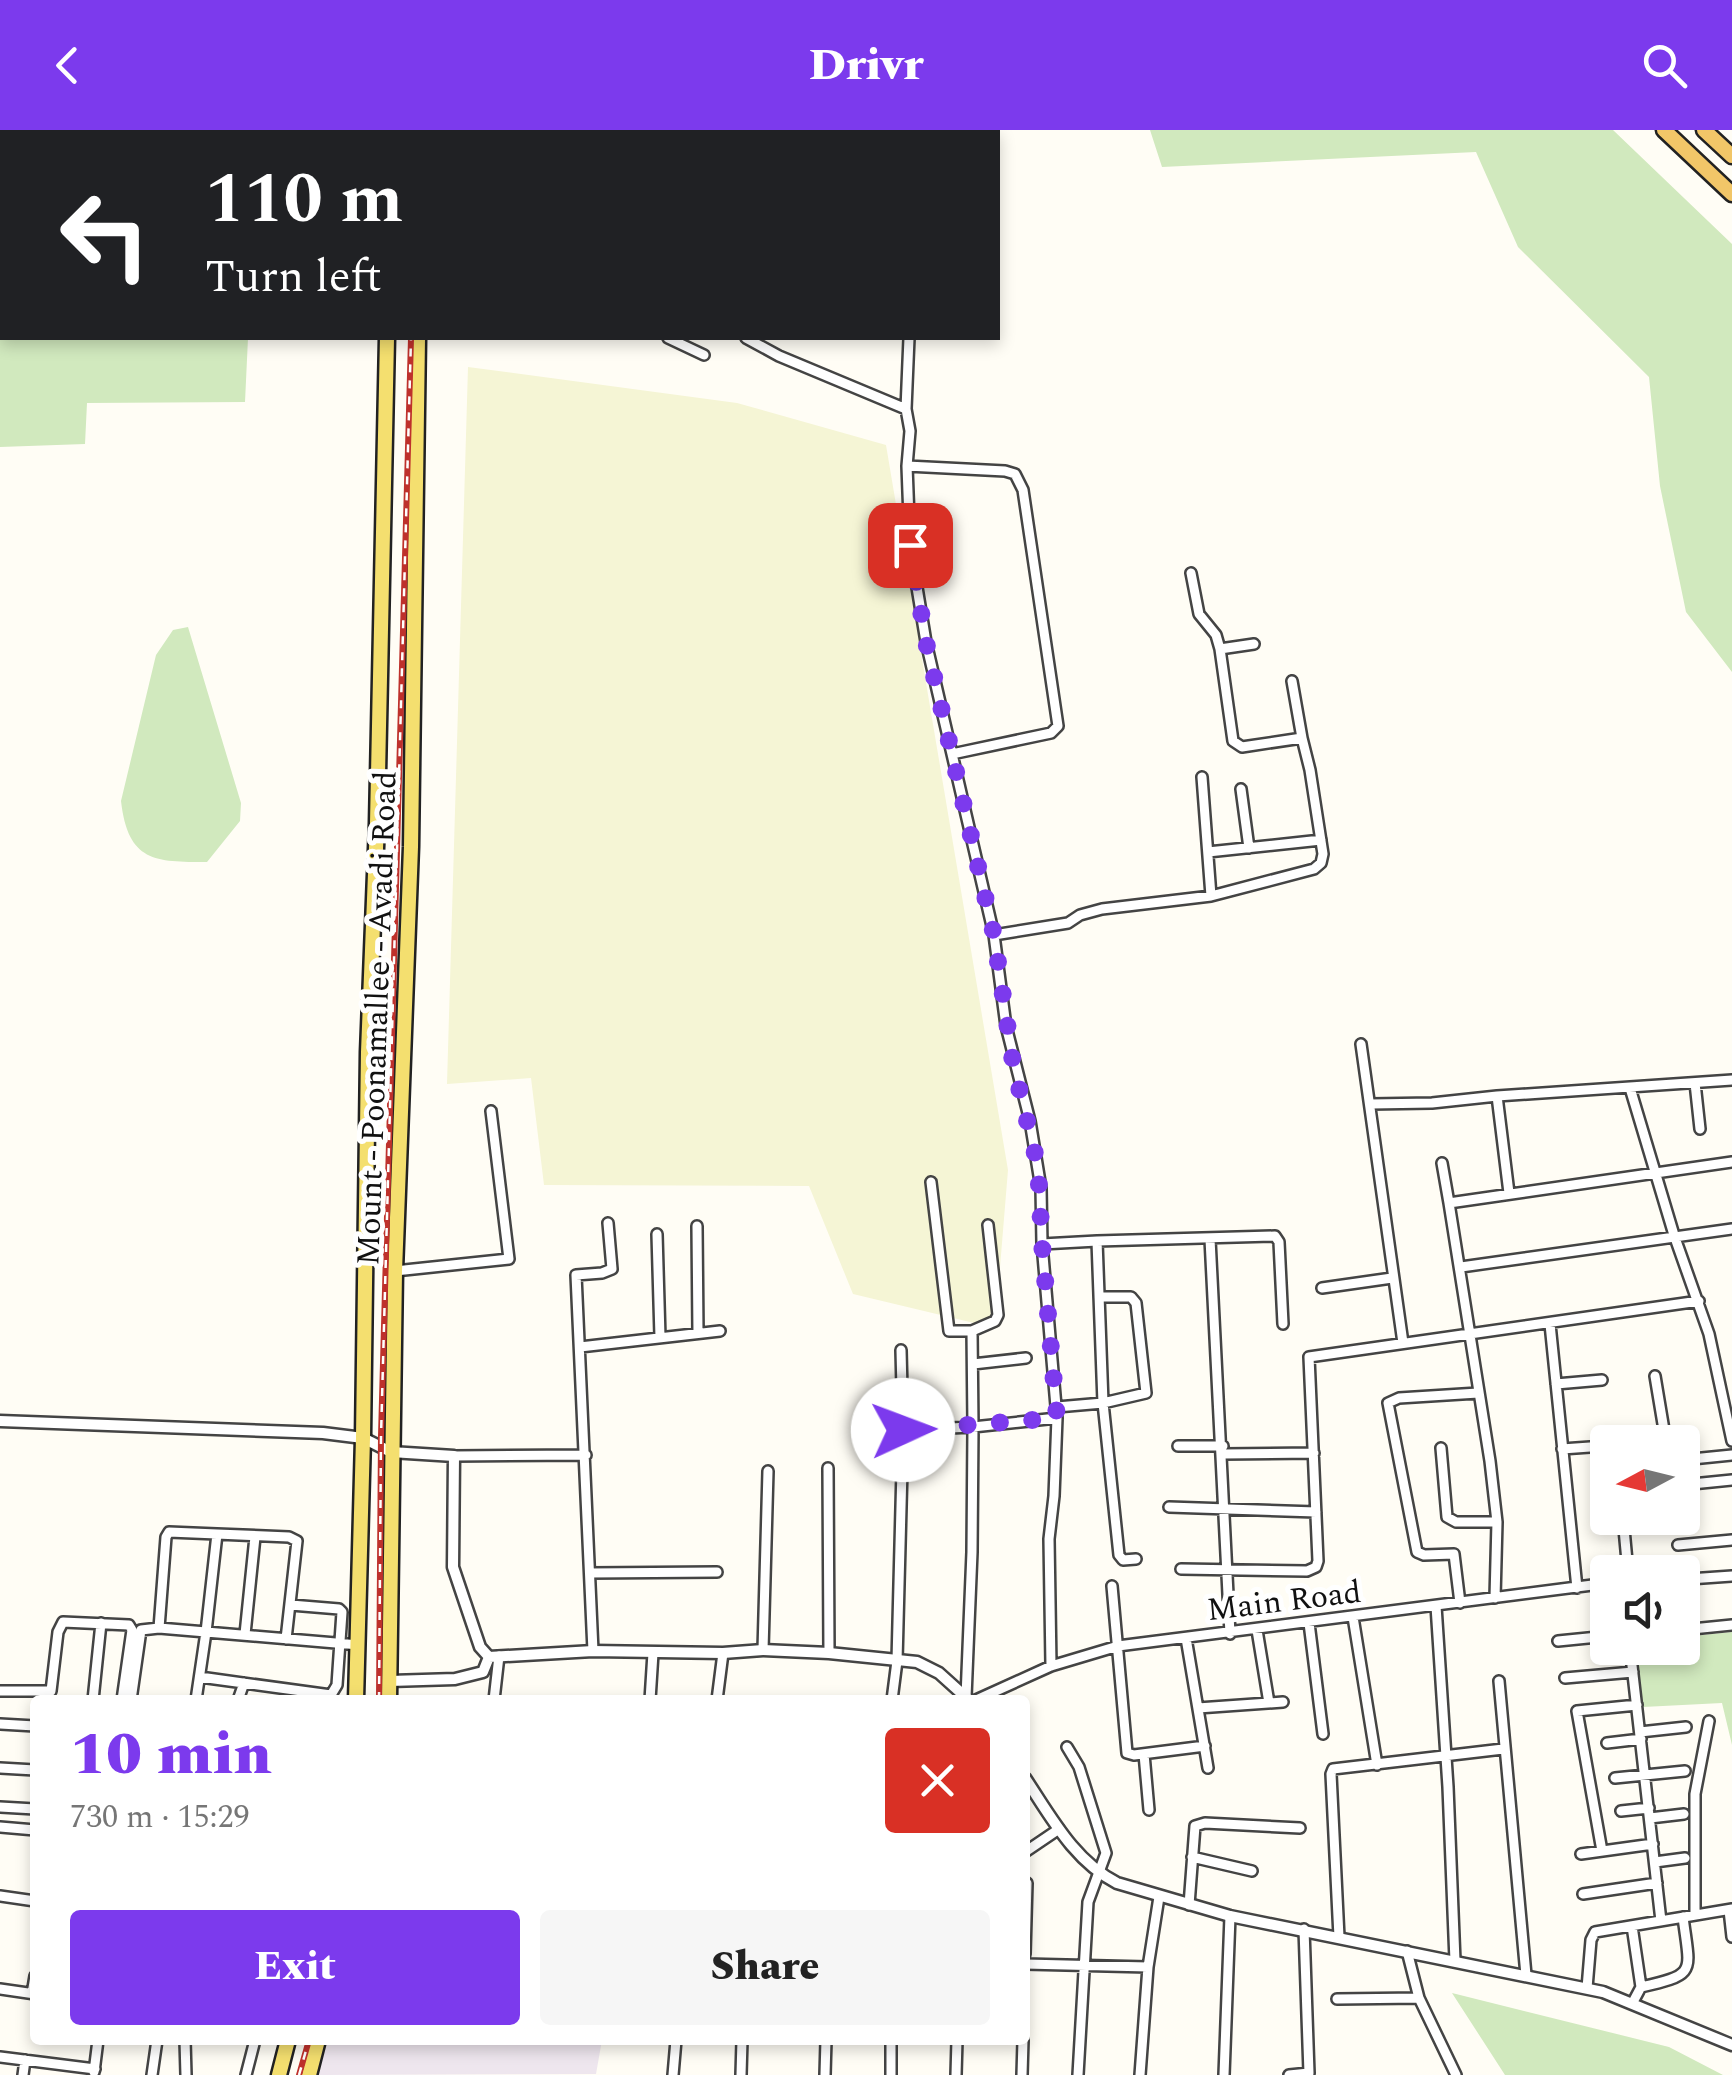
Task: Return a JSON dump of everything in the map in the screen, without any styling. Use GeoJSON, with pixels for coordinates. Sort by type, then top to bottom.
{"type":"FeatureCollection","features":[{"type":"Feature","properties":{"kind":"highway"},"geometry":{"type":"LineString","coordinates":[[1664,130],[1732,194]]}},
{"type":"Feature","properties":{"kind":"highway"},"geometry":{"type":"LineString","coordinates":[[1704,130],[1732,156]]}},
{"type":"Feature","properties":{"kind":"main road","name":"Mount - Poonamallee - Avadi Road"},"geometry":{"type":"LineString","coordinates":[[356,1695],[387,340]]}},
{"type":"Feature","properties":{"kind":"main road","name":"Mount - Poonamallee - Avadi Road"},"geometry":{"type":"LineString","coordinates":[[389,1695],[396,1271],[411,847],[418,340]]}},
{"type":"Feature","properties":{"kind":"main road"},"geometry":{"type":"LineString","coordinates":[[279,2075],[287,2045]]}},
{"type":"Feature","properties":{"kind":"main road"},"geometry":{"type":"LineString","coordinates":[[309,2075],[317,2045]]}},
{"type":"Feature","properties":{"kind":"street"},"geometry":{"type":"LineString","coordinates":[[672,340],[704,355]]}},
{"type":"Feature","properties":{"kind":"street"},"geometry":{"type":"LineString","coordinates":[[750,340],[906,409]]}},
{"type":"Feature","properties":{"kind":"street"},"geometry":{"type":"LineString","coordinates":[[909,340],[906,409],[910,431],[910,545],[926,642],[994,935],[1006,1026],[1038,1166],[1057,1413],[1049,1540],[1051,1666]]}},
{"type":"Feature","properties":{"kind":"street"},"geometry":{"type":"LineString","coordinates":[[907,466],[1014,474],[1020,481],[1026,509],[1058,726],[1051,733],[952,754]]}},
{"type":"Feature","properties":{"kind":"street"},"geometry":{"type":"LineString","coordinates":[[1191,572],[1199,614],[1216,635],[1220,649],[1230,728],[1237,746],[1302,738]]}},
{"type":"Feature","properties":{"kind":"street"},"geometry":{"type":"LineString","coordinates":[[1220,649],[1254,644]]}},
{"type":"Feature","properties":{"kind":"street"},"geometry":{"type":"LineString","coordinates":[[994,935],[1068,923],[1080,915],[1102,910],[1211,896],[1314,870],[1322,859],[1321,840],[1292,681]]}},
{"type":"Feature","properties":{"kind":"street"},"geometry":{"type":"LineString","coordinates":[[1202,778],[1211,896]]}},
{"type":"Feature","properties":{"kind":"street"},"geometry":{"type":"LineString","coordinates":[[1241,789],[1249,848]]}},
{"type":"Feature","properties":{"kind":"street"},"geometry":{"type":"LineString","coordinates":[[1208,852],[1321,840]]}},
{"type":"Feature","properties":{"kind":"street"},"geometry":{"type":"LineString","coordinates":[[1360,1044],[1402,1343]]}},
{"type":"Feature","properties":{"kind":"street"},"geometry":{"type":"LineString","coordinates":[[1371,1104],[1432,1103],[1732,1080]]}},
{"type":"Feature","properties":{"kind":"street"},"geometry":{"type":"LineString","coordinates":[[1695,1083],[1700,1129]]}},
{"type":"Feature","properties":{"kind":"street"},"geometry":{"type":"LineString","coordinates":[[1630,1088],[1674,1235],[1699,1301],[1732,1441]]}},
{"type":"Feature","properties":{"kind":"street"},"geometry":{"type":"LineString","coordinates":[[1497,1096],[1509,1193]]}},
{"type":"Feature","properties":{"kind":"street"},"geometry":{"type":"LineString","coordinates":[[396,1271],[509,1260],[492,1110]]}},
{"type":"Feature","properties":{"kind":"street"},"geometry":{"type":"LineString","coordinates":[[1449,1202],[1732,1162]]}},
{"type":"Feature","properties":{"kind":"street"},"geometry":{"type":"LineString","coordinates":[[1442,1163],[1496,1522],[1495,1598]]}},
{"type":"Feature","properties":{"kind":"street"},"geometry":{"type":"LineString","coordinates":[[931,1182],[951,1333],[972,1331],[995,1321],[998,1315],[988,1225]]}},
{"type":"Feature","properties":{"kind":"street"},"geometry":{"type":"LineString","coordinates":[[594,1651],[576,1276],[612,1268],[608,1223]]}},
{"type":"Feature","properties":{"kind":"street"},"geometry":{"type":"LineString","coordinates":[[697,1226],[698,1333]]}},
{"type":"Feature","properties":{"kind":"street"},"geometry":{"type":"LineString","coordinates":[[1460,1267],[1732,1229]]}},
{"type":"Feature","properties":{"kind":"street"},"geometry":{"type":"LineString","coordinates":[[657,1234],[660,1338]]}},
{"type":"Feature","properties":{"kind":"street"},"geometry":{"type":"LineString","coordinates":[[1210,1238],[1230,1634]]}},
{"type":"Feature","properties":{"kind":"street"},"geometry":{"type":"LineString","coordinates":[[1042,1244],[1278,1238],[1283,1324]]}},
{"type":"Feature","properties":{"kind":"street"},"geometry":{"type":"LineString","coordinates":[[1098,1241],[1103,1403],[1118,1555],[1123,1560],[1136,1559]]}},
{"type":"Feature","properties":{"kind":"street"},"geometry":{"type":"LineString","coordinates":[[1322,1288],[1392,1278]]}},
{"type":"Feature","properties":{"kind":"street"},"geometry":{"type":"LineString","coordinates":[[903,1430],[973,1427],[1142,1396],[1146,1389],[1134,1299],[1099,1298]]}},
{"type":"Feature","properties":{"kind":"street"},"geometry":{"type":"LineString","coordinates":[[1181,1569],[1312,1570],[1318,1561],[1309,1357],[1699,1301]]}},
{"type":"Feature","properties":{"kind":"street"},"geometry":{"type":"LineString","coordinates":[[1550,1324],[1577,1588]]}},
{"type":"Feature","properties":{"kind":"street"},"geometry":{"type":"LineString","coordinates":[[580,1347],[720,1330]]}},
{"type":"Feature","properties":{"kind":"street"},"geometry":{"type":"LineString","coordinates":[[970,1695],[972,1331]]}},
{"type":"Feature","properties":{"kind":"street"},"geometry":{"type":"LineString","coordinates":[[893,1695],[897,1660],[903,1430],[901,1350]]}},
{"type":"Feature","properties":{"kind":"street"},"geometry":{"type":"LineString","coordinates":[[973,1364],[1026,1358]]}},
{"type":"Feature","properties":{"kind":"street"},"geometry":{"type":"LineString","coordinates":[[1655,1376],[1663,1425]]}},
{"type":"Feature","properties":{"kind":"street"},"geometry":{"type":"LineString","coordinates":[[1556,1384],[1602,1380]]}},
{"type":"Feature","properties":{"kind":"street"},"geometry":{"type":"LineString","coordinates":[[1460,1603],[1454,1554],[1424,1556],[1417,1552],[1388,1403],[1392,1399],[1478,1392]]}},
{"type":"Feature","properties":{"kind":"street"},"geometry":{"type":"LineString","coordinates":[[0,1421],[323,1433],[364,1438],[392,1452],[454,1456],[586,1456]]}},
{"type":"Feature","properties":{"kind":"street"},"geometry":{"type":"LineString","coordinates":[[1178,1446],[1314,1453]]}},
{"type":"Feature","properties":{"kind":"street"},"geometry":{"type":"LineString","coordinates":[[1562,1449],[1590,1447]]}},
{"type":"Feature","properties":{"kind":"street"},"geometry":{"type":"LineString","coordinates":[[1441,1448],[1447,1517],[1456,1522],[1496,1522]]}},
{"type":"Feature","properties":{"kind":"street"},"geometry":{"type":"LineString","coordinates":[[1700,1458],[1732,1455]]}},
{"type":"Feature","properties":{"kind":"street"},"geometry":{"type":"LineString","coordinates":[[454,1456],[453,1567],[480,1647],[494,1657],[594,1651],[829,1653],[916,1662],[939,1673],[965,1695]]}},
{"type":"Feature","properties":{"kind":"street"},"geometry":{"type":"LineString","coordinates":[[828,1468],[829,1653]]}},
{"type":"Feature","properties":{"kind":"street"},"geometry":{"type":"LineString","coordinates":[[763,1650],[768,1471]]}},
{"type":"Feature","properties":{"kind":"street"},"geometry":{"type":"LineString","coordinates":[[1700,1484],[1732,1480]]}},
{"type":"Feature","properties":{"kind":"street"},"geometry":{"type":"LineString","coordinates":[[1169,1508],[1316,1512]]}},
{"type":"Feature","properties":{"kind":"street"},"geometry":{"type":"LineString","coordinates":[[158,1628],[169,1532],[289,1537],[297,1541],[286,1638]]}},
{"type":"Feature","properties":{"kind":"street"},"geometry":{"type":"LineString","coordinates":[[197,1695],[217,1534]]}},
{"type":"Feature","properties":{"kind":"street"},"geometry":{"type":"LineString","coordinates":[[245,1634],[254,1537]]}},
{"type":"Feature","properties":{"kind":"street"},"geometry":{"type":"LineString","coordinates":[[1678,1545],[1732,1540]]}},
{"type":"Feature","properties":{"kind":"street"},"geometry":{"type":"LineString","coordinates":[[590,1574],[717,1572]]}},
{"type":"Feature","properties":{"kind":"street"},"geometry":{"type":"LineString","coordinates":[[1700,1578],[1732,1576]]}},
{"type":"Feature","properties":{"kind":"street"},"geometry":{"type":"LineString","coordinates":[[1112,1586],[1126,1750],[1130,1755],[1204,1746]]}},
{"type":"Feature","properties":{"kind":"street","name":"Main Road"},"geometry":{"type":"LineString","coordinates":[[980,1695],[1051,1666],[1118,1646],[1590,1586]]}},
{"type":"Feature","properties":{"kind":"street"},"geometry":{"type":"LineString","coordinates":[[200,1677],[331,1695],[337,1686],[342,1612],[339,1608],[290,1604]]}},
{"type":"Feature","properties":{"kind":"street"},"geometry":{"type":"LineString","coordinates":[[1436,1606],[1454,1961]]}},
{"type":"Feature","properties":{"kind":"street"},"geometry":{"type":"LineString","coordinates":[[1354,1617],[1376,1765]]}},
{"type":"Feature","properties":{"kind":"street"},"geometry":{"type":"LineString","coordinates":[[0,1691],[51,1691],[60,1624],[68,1621],[132,1627],[123,1695]]}},
{"type":"Feature","properties":{"kind":"street"},"geometry":{"type":"LineString","coordinates":[[1309,1623],[1323,1734]]}},
{"type":"Feature","properties":{"kind":"street"},"geometry":{"type":"LineString","coordinates":[[94,1695],[101,1624]]}},
{"type":"Feature","properties":{"kind":"street"},"geometry":{"type":"LineString","coordinates":[[1700,1628],[1732,1625]]}},
{"type":"Feature","properties":{"kind":"street"},"geometry":{"type":"LineString","coordinates":[[132,1695],[141,1630],[245,1634],[358,1645]]}},
{"type":"Feature","properties":{"kind":"street"},"geometry":{"type":"LineString","coordinates":[[1258,1630],[1269,1703]]}},
{"type":"Feature","properties":{"kind":"street"},"geometry":{"type":"LineString","coordinates":[[1186,1638],[1208,1768]]}},
{"type":"Feature","properties":{"kind":"street"},"geometry":{"type":"LineString","coordinates":[[1558,1641],[1590,1638]]}},
{"type":"Feature","properties":{"kind":"street"},"geometry":{"type":"LineString","coordinates":[[650,1695],[653,1653]]}},
{"type":"Feature","properties":{"kind":"street"},"geometry":{"type":"LineString","coordinates":[[718,1695],[723,1653]]}},
{"type":"Feature","properties":{"kind":"street"},"geometry":{"type":"LineString","coordinates":[[390,1681],[455,1679],[482,1672],[494,1657]]}},
{"type":"Feature","properties":{"kind":"street"},"geometry":{"type":"LineString","coordinates":[[494,1657],[494,1695]]}},
{"type":"Feature","properties":{"kind":"street"},"geometry":{"type":"LineString","coordinates":[[1632,1665],[1661,1921]]}},
{"type":"Feature","properties":{"kind":"street"},"geometry":{"type":"LineString","coordinates":[[1565,1678],[1633,1672]]}},
{"type":"Feature","properties":{"kind":"street"},"geometry":{"type":"LineString","coordinates":[[1499,1681],[1526,1974]]}},
{"type":"Feature","properties":{"kind":"street"},"geometry":{"type":"LineString","coordinates":[[240,1695],[244,1683]]}},
{"type":"Feature","properties":{"kind":"street"},"geometry":{"type":"LineString","coordinates":[[1198,1708],[1283,1702]]}},
{"type":"Feature","properties":{"kind":"street"},"geometry":{"type":"LineString","coordinates":[[1602,1851],[1576,1711],[1637,1705]]}},
{"type":"Feature","properties":{"kind":"street"},"geometry":{"type":"LineString","coordinates":[[1695,1914],[1695,1794],[1709,1721]]}},
{"type":"Feature","properties":{"kind":"street"},"geometry":{"type":"LineString","coordinates":[[0,1724],[30,1726]]}},
{"type":"Feature","properties":{"kind":"street"},"geometry":{"type":"LineString","coordinates":[[1606,1743],[1686,1727]]}},
{"type":"Feature","properties":{"kind":"street"},"geometry":{"type":"LineString","coordinates":[[1068,1747],[1080,1767],[1106,1853],[1088,1902],[1078,2075]]}},
{"type":"Feature","properties":{"kind":"street"},"geometry":{"type":"LineString","coordinates":[[1339,1937],[1330,1774],[1337,1767],[1503,1749]]}},
{"type":"Feature","properties":{"kind":"street"},"geometry":{"type":"LineString","coordinates":[[1144,1754],[1149,1810]]}},
{"type":"Feature","properties":{"kind":"street"},"geometry":{"type":"LineString","coordinates":[[0,1768],[30,1770]]}},
{"type":"Feature","properties":{"kind":"street"},"geometry":{"type":"LineString","coordinates":[[1616,1778],[1686,1771]]}},
{"type":"Feature","properties":{"kind":"street"},"geometry":{"type":"LineString","coordinates":[[1030,1785],[1078,1855],[1100,1874],[1159,1897],[1230,1916],[1587,1988],[1633,2002],[1732,2046]]}},
{"type":"Feature","properties":{"kind":"street"},"geometry":{"type":"LineString","coordinates":[[0,1807],[30,1808]]}},
{"type":"Feature","properties":{"kind":"street"},"geometry":{"type":"LineString","coordinates":[[1621,1811],[1684,1814]]}},
{"type":"Feature","properties":{"kind":"street"},"geometry":{"type":"LineString","coordinates":[[1189,1905],[1194,1830],[1200,1823],[1300,1828]]}},
{"type":"Feature","properties":{"kind":"street"},"geometry":{"type":"LineString","coordinates":[[0,1827],[30,1830]]}},
{"type":"Feature","properties":{"kind":"street"},"geometry":{"type":"LineString","coordinates":[[1030,1848],[1059,1828]]}},
{"type":"Feature","properties":{"kind":"street"},"geometry":{"type":"LineString","coordinates":[[1581,1854],[1652,1844]]}},
{"type":"Feature","properties":{"kind":"street"},"geometry":{"type":"LineString","coordinates":[[1192,1858],[1252,1871]]}},
{"type":"Feature","properties":{"kind":"street"},"geometry":{"type":"LineString","coordinates":[[1655,1862],[1686,1858]]}},
{"type":"Feature","properties":{"kind":"street"},"geometry":{"type":"LineString","coordinates":[[1583,1894],[1657,1883]]}},
{"type":"Feature","properties":{"kind":"street"},"geometry":{"type":"LineString","coordinates":[[0,1896],[30,1900]]}},
{"type":"Feature","properties":{"kind":"street"},"geometry":{"type":"LineString","coordinates":[[1140,2075],[1148,1967],[1159,1897]]}},
{"type":"Feature","properties":{"kind":"street"},"geometry":{"type":"LineString","coordinates":[[1587,1988],[1595,1932],[1731,1910],[1732,1938]]}},
{"type":"Feature","properties":{"kind":"street"},"geometry":{"type":"LineString","coordinates":[[1224,2075],[1230,1916]]}},
{"type":"Feature","properties":{"kind":"street"},"geometry":{"type":"LineString","coordinates":[[1641,1987],[1672,1982],[1686,1972],[1683,1917]]}},
{"type":"Feature","properties":{"kind":"street"},"geometry":{"type":"LineString","coordinates":[[1632,1926],[1641,1987],[1633,2002]]}},
{"type":"Feature","properties":{"kind":"street"},"geometry":{"type":"LineString","coordinates":[[1289,2075],[1309,2074],[1304,1930]]}},
{"type":"Feature","properties":{"kind":"street"},"geometry":{"type":"LineString","coordinates":[[1407,1951],[1419,1998],[1456,2075]]}},
{"type":"Feature","properties":{"kind":"street"},"geometry":{"type":"LineString","coordinates":[[1030,1964],[1148,1967]]}},
{"type":"Feature","properties":{"kind":"street"},"geometry":{"type":"LineString","coordinates":[[0,1989],[30,1993]]}},
{"type":"Feature","properties":{"kind":"street"},"geometry":{"type":"LineString","coordinates":[[1337,1999],[1419,1998]]}},
{"type":"Feature","properties":{"kind":"street"},"geometry":{"type":"LineString","coordinates":[[0,2057],[94,2072],[97,2045]]}},
{"type":"Feature","properties":{"kind":"street"},"geometry":{"type":"LineString","coordinates":[[152,2075],[156,2045]]}},
{"type":"Feature","properties":{"kind":"street"},"geometry":{"type":"LineString","coordinates":[[185,2045],[186,2075]]}},
{"type":"Feature","properties":{"kind":"street"},"geometry":{"type":"LineString","coordinates":[[246,2075],[254,2045]]}},
{"type":"Feature","properties":{"kind":"street"},"geometry":{"type":"LineString","coordinates":[[673,2075],[676,2045]]}},
{"type":"Feature","properties":{"kind":"street"},"geometry":{"type":"LineString","coordinates":[[740,2075],[742,2045]]}},
{"type":"Feature","properties":{"kind":"street"},"geometry":{"type":"LineString","coordinates":[[825,2075],[826,2045]]}},
{"type":"Feature","properties":{"kind":"street"},"geometry":{"type":"LineString","coordinates":[[891,2045],[891,2075]]}},
{"type":"Feature","properties":{"kind":"street"},"geometry":{"type":"LineString","coordinates":[[956,2075],[957,2045]]}},
{"type":"Feature","properties":{"kind":"street"},"geometry":{"type":"LineString","coordinates":[[1022,2075],[1023,2045]]}},
{"type":"Feature","properties":{"kind":"street"},"geometry":{"type":"LineString","coordinates":[[23,2075],[25,2060]]}},
{"type":"Feature","properties":{"kind":"shaded area"},"geometry":{"type":"Polygon","coordinates":[[[327,2045],[601,2045],[596,2074],[318,2075],[327,2045]]]}},
{"type":"Feature","properties":{"kind":"green space"},"geometry":{"type":"Polygon","coordinates":[[[1150,130],[1613,130],[1732,244],[1732,672],[1686,612],[1660,486],[1649,377],[1518,247],[1476,152],[1162,167],[1150,130]]]}},
{"type":"Feature","properties":{"kind":"green space"},"geometry":{"type":"Polygon","coordinates":[[[0,340],[248,340],[245,402],[87,403],[85,444],[0,447],[0,340]]]}},
{"type":"Feature","properties":{"kind":"green space"},"geometry":{"type":"Polygon","coordinates":[[[468,367],[737,403],[886,445],[1008,1170],[995,1328],[853,1294],[809,1186],[544,1185],[531,1078],[447,1084],[468,367]]]}},
{"type":"Feature","properties":{"kind":"green space"},"geometry":{"type":"Polygon","coordinates":[[[188,627],[241,803],[240,821],[207,862],[173,861],[147,854],[130,836],[121,801],[156,655],[173,630],[188,627]]]}},
{"type":"Feature","properties":{"kind":"green space"},"geometry":{"type":"Polygon","coordinates":[[[1732,1632],[1732,1745],[1722,1703],[1643,1707],[1638,1665],[1700,1665],[1700,1635],[1732,1632]]]}},
{"type":"Feature","properties":{"kind":"green space"},"geometry":{"type":"Polygon","coordinates":[[[1452,1993],[1669,2047],[1723,2075],[1505,2075],[1452,1993]]]}},
{"type":"Feature","properties":{"kind":"railway"},"geometry":{"type":"LineString","coordinates":[[379,1695],[381,1436],[411,340]]}},
{"type":"Feature","properties":{"kind":"railway"},"geometry":{"type":"LineString","coordinates":[[299,2075],[308,2045]]}},
{"type":"Feature","properties":{"kind":"route"},"geometry":{"type":"LineString","coordinates":[[903,1430],[1057,1418],[1038,1166],[1013,1063],[994,935],[926,642],[910,545]]}}]}
